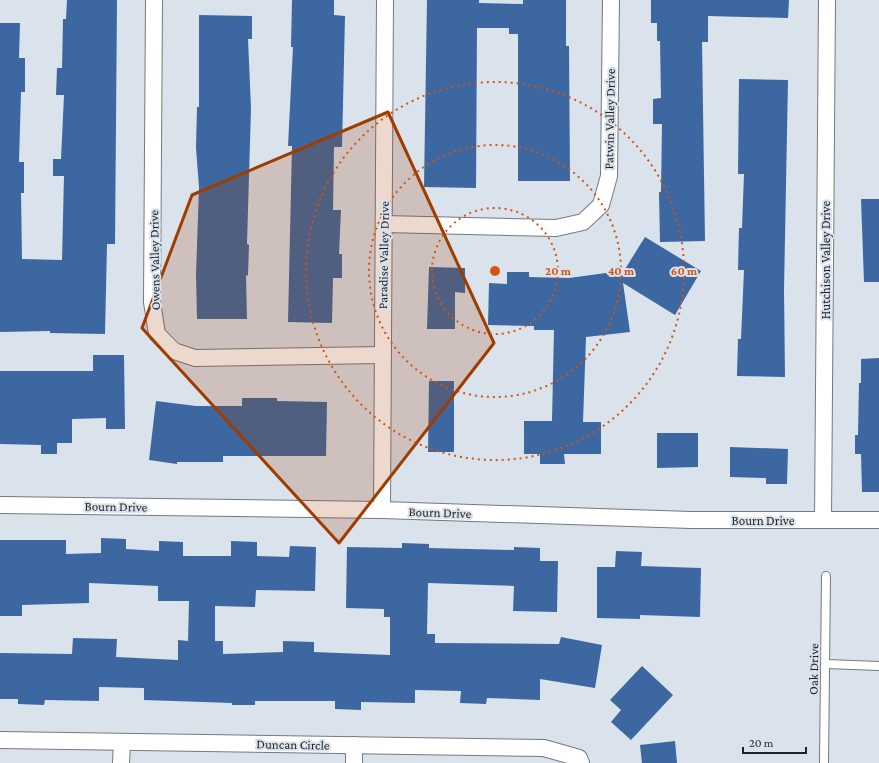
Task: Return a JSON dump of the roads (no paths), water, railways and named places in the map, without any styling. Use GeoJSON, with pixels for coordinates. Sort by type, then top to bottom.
{"type":"FeatureCollection","features":[{"type":"Feature","properties":{"kind":"street","name":"Owens Valley Drive"},"geometry":{"type":"LineString","coordinates":[[154,0],[152,302],[157,334],[174,351],[195,358],[382,355]]}},
{"type":"Feature","properties":{"kind":"street","name":"Paradise Valley Drive"},"geometry":{"type":"LineString","coordinates":[[382,510],[385,0]]}},
{"type":"Feature","properties":{"kind":"street","name":"Patwin Valley Drive"},"geometry":{"type":"LineString","coordinates":[[384,224],[556,228],[583,222],[600,205],[609,176],[610,0]]}},
{"type":"Feature","properties":{"kind":"street","name":"Hutchison Valley Drive"},"geometry":{"type":"LineString","coordinates":[[823,520],[827,0]]}},
{"type":"Feature","properties":{"kind":"street","name":"Bourn Drive"},"geometry":{"type":"LineString","coordinates":[[0,505],[382,510],[691,520],[879,520]]}},
{"type":"Feature","properties":{"kind":"street","name":"Duncan Circle"},"geometry":{"type":"LineString","coordinates":[[0,740],[544,748],[579,758],[581,763]]}},
{"type":"Feature","properties":{"kind":"street"},"geometry":{"type":"LineString","coordinates":[[121,763],[122,742]]}},
{"type":"Feature","properties":{"kind":"street"},"geometry":{"type":"LineString","coordinates":[[354,745],[354,763]]}},
{"type":"Feature","properties":{"kind":"lane","name":"Oak Drive"},"geometry":{"type":"LineString","coordinates":[[824,763],[826,576]]}},
{"type":"Feature","properties":{"kind":"lane"},"geometry":{"type":"LineString","coordinates":[[826,664],[879,666]]}}]}
